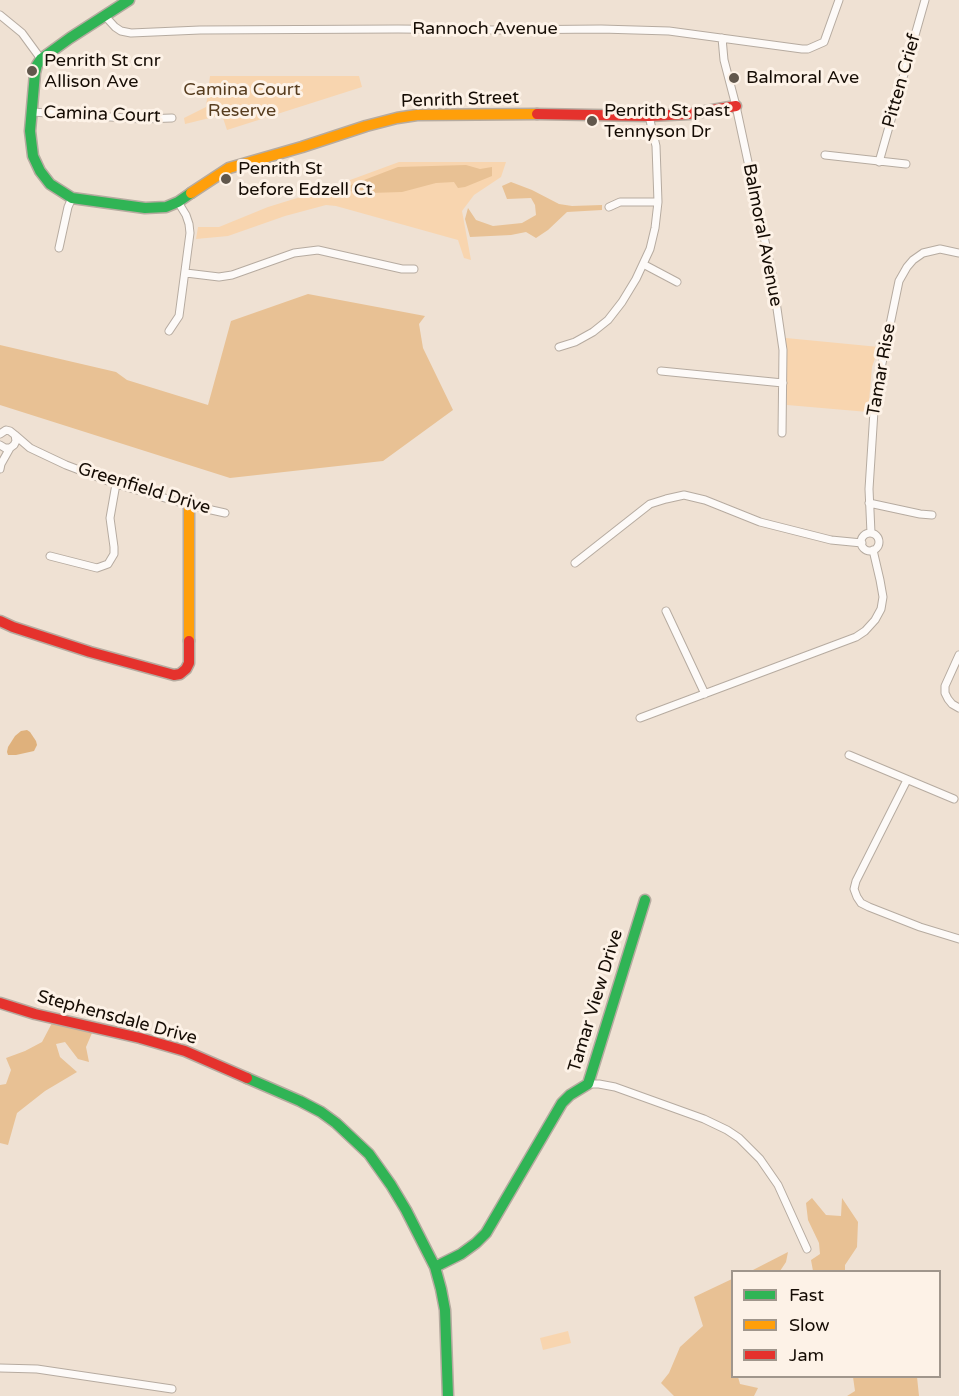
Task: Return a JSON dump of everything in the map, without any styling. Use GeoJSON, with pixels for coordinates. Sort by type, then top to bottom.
{"type":"FeatureCollection","features":[{"type":"Feature","properties":{"kind":"street"},"geometry":{"type":"LineString","coordinates":[[0,15],[22,33],[41,59],[129,0]]}},
{"type":"Feature","properties":{"kind":"street","name":"Rannoch Avenue"},"geometry":{"type":"LineString","coordinates":[[105,16],[121,31],[131,33],[200,30],[601,29],[669,31],[808,49],[824,42],[839,0]]}},
{"type":"Feature","properties":{"kind":"street","name":"Pitten Crief"},"geometry":{"type":"LineString","coordinates":[[879,162],[925,0]]}},
{"type":"Feature","properties":{"kind":"street","name":"Balmoral Avenue"},"geometry":{"type":"LineString","coordinates":[[722,38],[724,60],[772,274],[783,350],[782,433]]}},
{"type":"Feature","properties":{"kind":"street","name":"Penrith Street"},"geometry":{"type":"LineString","coordinates":[[41,59],[35,73],[32,112],[31,147],[36,164],[50,183],[72,198],[145,208],[166,207],[178,202],[229,168],[396,118],[417,115],[500,114],[649,116],[689,114],[736,106]]}},
{"type":"Feature","properties":{"kind":"street","name":"Camina Court"},"geometry":{"type":"LineString","coordinates":[[32,112],[142,119],[172,118]]}},
{"type":"Feature","properties":{"kind":"street"},"geometry":{"type":"LineString","coordinates":[[559,347],[575,342],[608,320],[631,287],[650,249],[658,202],[656,146],[649,116]]}},
{"type":"Feature","properties":{"kind":"street"},"geometry":{"type":"LineString","coordinates":[[825,155],[906,164]]}},
{"type":"Feature","properties":{"kind":"street"},"geometry":{"type":"LineString","coordinates":[[59,248],[72,198]]}},
{"type":"Feature","properties":{"kind":"street"},"geometry":{"type":"LineString","coordinates":[[169,331],[179,316],[190,234],[186,215],[178,202]]}},
{"type":"Feature","properties":{"kind":"street"},"geometry":{"type":"LineString","coordinates":[[609,207],[620,202],[658,202]]}},
{"type":"Feature","properties":{"kind":"street","name":"Tamar Rise"},"geometry":{"type":"LineString","coordinates":[[871,533],[870,449],[874,411],[900,280],[907,267],[923,253],[940,249],[959,253]]}},
{"type":"Feature","properties":{"kind":"street"},"geometry":{"type":"LineString","coordinates":[[186,273],[219,277],[232,275],[294,253],[318,250],[402,269],[414,269]]}},
{"type":"Feature","properties":{"kind":"street"},"geometry":{"type":"LineString","coordinates":[[643,264],[677,282]]}},
{"type":"Feature","properties":{"kind":"street"},"geometry":{"type":"LineString","coordinates":[[661,371],[783,383]]}},
{"type":"Feature","properties":{"kind":"street","name":"Greenfield Drive"},"geometry":{"type":"LineString","coordinates":[[2,432],[10,431],[30,448],[116,484],[225,513]]}},
{"type":"Feature","properties":{"kind":"street"},"geometry":{"type":"LineString","coordinates":[[1,466],[16,441],[15,435]]}},
{"type":"Feature","properties":{"kind":"street","name":"Greenfield Drive"},"geometry":{"type":"LineString","coordinates":[[0,445],[5,448],[30,448]]}},
{"type":"Feature","properties":{"kind":"street"},"geometry":{"type":"LineString","coordinates":[[0,454],[1,466]]}},
{"type":"Feature","properties":{"kind":"street"},"geometry":{"type":"LineString","coordinates":[[50,556],[97,568],[108,564],[114,554],[110,518],[116,484]]}},
{"type":"Feature","properties":{"kind":"street"},"geometry":{"type":"LineString","coordinates":[[575,563],[650,504],[684,495],[705,500],[760,522],[831,540],[862,543]]}},
{"type":"Feature","properties":{"kind":"street"},"geometry":{"type":"LineString","coordinates":[[869,502],[932,515]]}},
{"type":"Feature","properties":{"kind":"street"},"geometry":{"type":"LineString","coordinates":[[0,621],[165,674],[180,674],[189,663],[189,505]]}},
{"type":"Feature","properties":{"kind":"street"},"geometry":{"type":"LineString","coordinates":[[871,533],[879,540],[879,545],[873,550],[864,548],[862,543],[864,536],[871,533]]}},
{"type":"Feature","properties":{"kind":"street"},"geometry":{"type":"LineString","coordinates":[[640,718],[856,637],[865,631],[878,615],[883,597],[873,550]]}},
{"type":"Feature","properties":{"kind":"street"},"geometry":{"type":"LineString","coordinates":[[666,611],[705,694]]}},
{"type":"Feature","properties":{"kind":"street"},"geometry":{"type":"LineString","coordinates":[[959,655],[945,686],[948,699],[959,708]]}},
{"type":"Feature","properties":{"kind":"street"},"geometry":{"type":"LineString","coordinates":[[849,755],[954,799]]}},
{"type":"Feature","properties":{"kind":"street"},"geometry":{"type":"LineString","coordinates":[[907,780],[856,882],[855,893],[861,903],[869,907],[959,939]]}},
{"type":"Feature","properties":{"kind":"street","name":"Tamar View Drive"},"geometry":{"type":"LineString","coordinates":[[435,1267],[461,1254],[486,1233],[562,1103],[588,1084],[645,900]]}},
{"type":"Feature","properties":{"kind":"street","name":"Stephensdale Drive"},"geometry":{"type":"LineString","coordinates":[[0,1003],[35,1014],[134,1036],[183,1050],[321,1112],[359,1144],[377,1165],[406,1210],[435,1267],[445,1310],[448,1396]]}},
{"type":"Feature","properties":{"kind":"street"},"geometry":{"type":"LineString","coordinates":[[588,1084],[607,1085],[645,1097],[705,1119],[739,1138],[760,1159],[778,1185],[807,1249]]}},
{"type":"Feature","properties":{"kind":"street"},"geometry":{"type":"LineString","coordinates":[[0,1368],[37,1369],[172,1389]]}},
{"type":"Feature","properties":{"kind":"green space","name":"Camina Court Reserve"},"geometry":{"type":"Polygon","coordinates":[[[210,76],[359,76],[362,87],[227,130],[222,115],[185,124],[184,118],[206,107],[210,76]]]}},
{"type":"Feature","properties":{"kind":"green space"},"geometry":{"type":"Polygon","coordinates":[[[399,162],[506,162],[501,177],[474,195],[462,211],[471,260],[464,258],[458,240],[326,205],[285,216],[228,236],[196,239],[198,227],[219,227],[268,207],[399,162]]]}},
{"type":"Feature","properties":{"kind":"green space"},"geometry":{"type":"Polygon","coordinates":[[[786,338],[879,347],[872,367],[868,412],[787,405],[786,338]]]}},
{"type":"Feature","properties":{"kind":"green space"},"geometry":{"type":"Polygon","coordinates":[[[568,1331],[571,1343],[543,1350],[540,1338],[568,1331]]]}},
{"type":"Feature","properties":{"kind":"shaded area"},"geometry":{"type":"Polygon","coordinates":[[[466,165],[480,169],[492,167],[492,176],[458,188],[454,182],[436,183],[402,192],[370,193],[338,190],[398,167],[466,165]]]}},
{"type":"Feature","properties":{"kind":"shaded area"},"geometry":{"type":"Polygon","coordinates":[[[511,182],[559,204],[602,205],[602,210],[567,212],[536,238],[526,232],[470,237],[465,219],[468,208],[476,220],[493,226],[522,223],[536,215],[535,205],[531,198],[507,199],[502,186],[511,182]]]}},
{"type":"Feature","properties":{"kind":"shaded area"},"geometry":{"type":"Polygon","coordinates":[[[308,294],[425,316],[419,324],[423,348],[453,410],[383,461],[230,478],[0,405],[0,345],[116,372],[127,380],[208,405],[231,321],[308,294]]]}},
{"type":"Feature","properties":{"kind":"shaded area"},"geometry":{"type":"Polygon","coordinates":[[[27,730],[36,741],[34,751],[8,755],[8,747],[15,736],[27,730]]]}},
{"type":"Feature","properties":{"kind":"shaded area"},"geometry":{"type":"Polygon","coordinates":[[[52,1023],[92,1033],[86,1047],[89,1062],[78,1059],[65,1042],[56,1044],[60,1057],[77,1072],[45,1091],[17,1113],[8,1145],[0,1143],[0,1085],[6,1084],[11,1070],[6,1058],[42,1042],[52,1023]]]}},
{"type":"Feature","properties":{"kind":"shaded area"},"geometry":{"type":"Polygon","coordinates":[[[812,1198],[826,1215],[841,1216],[842,1198],[858,1222],[857,1247],[845,1265],[845,1270],[813,1270],[811,1260],[820,1254],[819,1243],[808,1220],[806,1203],[812,1198]]]}},
{"type":"Feature","properties":{"kind":"shaded area"},"geometry":{"type":"Polygon","coordinates":[[[788,1252],[786,1262],[781,1270],[753,1270],[788,1252]]]}},
{"type":"Feature","properties":{"kind":"shaded area"},"geometry":{"type":"Polygon","coordinates":[[[731,1279],[731,1378],[738,1378],[740,1384],[758,1388],[754,1396],[674,1396],[661,1383],[669,1373],[680,1347],[703,1326],[694,1297],[731,1279]]]}},
{"type":"Feature","properties":{"kind":"shaded area"},"geometry":{"type":"Polygon","coordinates":[[[853,1378],[917,1378],[919,1396],[847,1396],[855,1391],[853,1378]]]}},
{"type":"Feature","properties":{"kind":"traffic: fast"},"geometry":{"type":"LineString","coordinates":[[129,0],[70,38],[41,59],[37,65],[30,131],[33,156],[40,171],[50,184],[72,198],[145,208],[166,207],[191,193]]}},
{"type":"Feature","properties":{"kind":"traffic: fast"},"geometry":{"type":"LineString","coordinates":[[435,1267],[461,1254],[486,1233],[562,1103],[588,1084],[645,900]]}},
{"type":"Feature","properties":{"kind":"traffic: fast"},"geometry":{"type":"LineString","coordinates":[[247,1078],[300,1101],[336,1123],[369,1154],[391,1185],[435,1267],[441,1289],[445,1310],[448,1396]]}},
{"type":"Feature","properties":{"kind":"traffic: slow"},"geometry":{"type":"LineString","coordinates":[[191,193],[229,168],[397,118],[417,115],[537,114]]}},
{"type":"Feature","properties":{"kind":"traffic: slow"},"geometry":{"type":"LineString","coordinates":[[189,505],[189,641]]}},
{"type":"Feature","properties":{"kind":"traffic: jam"},"geometry":{"type":"LineString","coordinates":[[537,114],[649,116],[689,114],[736,106]]}},
{"type":"Feature","properties":{"kind":"traffic: jam"},"geometry":{"type":"LineString","coordinates":[[0,621],[90,652],[174,675],[180,674],[189,663],[189,641]]}},
{"type":"Feature","properties":{"kind":"traffic: jam"},"geometry":{"type":"LineString","coordinates":[[0,1003],[35,1014],[140,1038],[185,1051],[247,1078]]}},
{"type":"Feature","properties":{"kind":"place","name":"Penrith St cnr Allison Ave"},"geometry":{"type":"Point","coordinates":[32,71]}},
{"type":"Feature","properties":{"kind":"place","name":"Balmoral Ave"},"geometry":{"type":"Point","coordinates":[734,78]}},
{"type":"Feature","properties":{"kind":"place","name":"Penrith St past Tennyson Dr"},"geometry":{"type":"Point","coordinates":[592,121]}},
{"type":"Feature","properties":{"kind":"place","name":"Penrith St before Edzell Ct"},"geometry":{"type":"Point","coordinates":[226,179]}}]}
